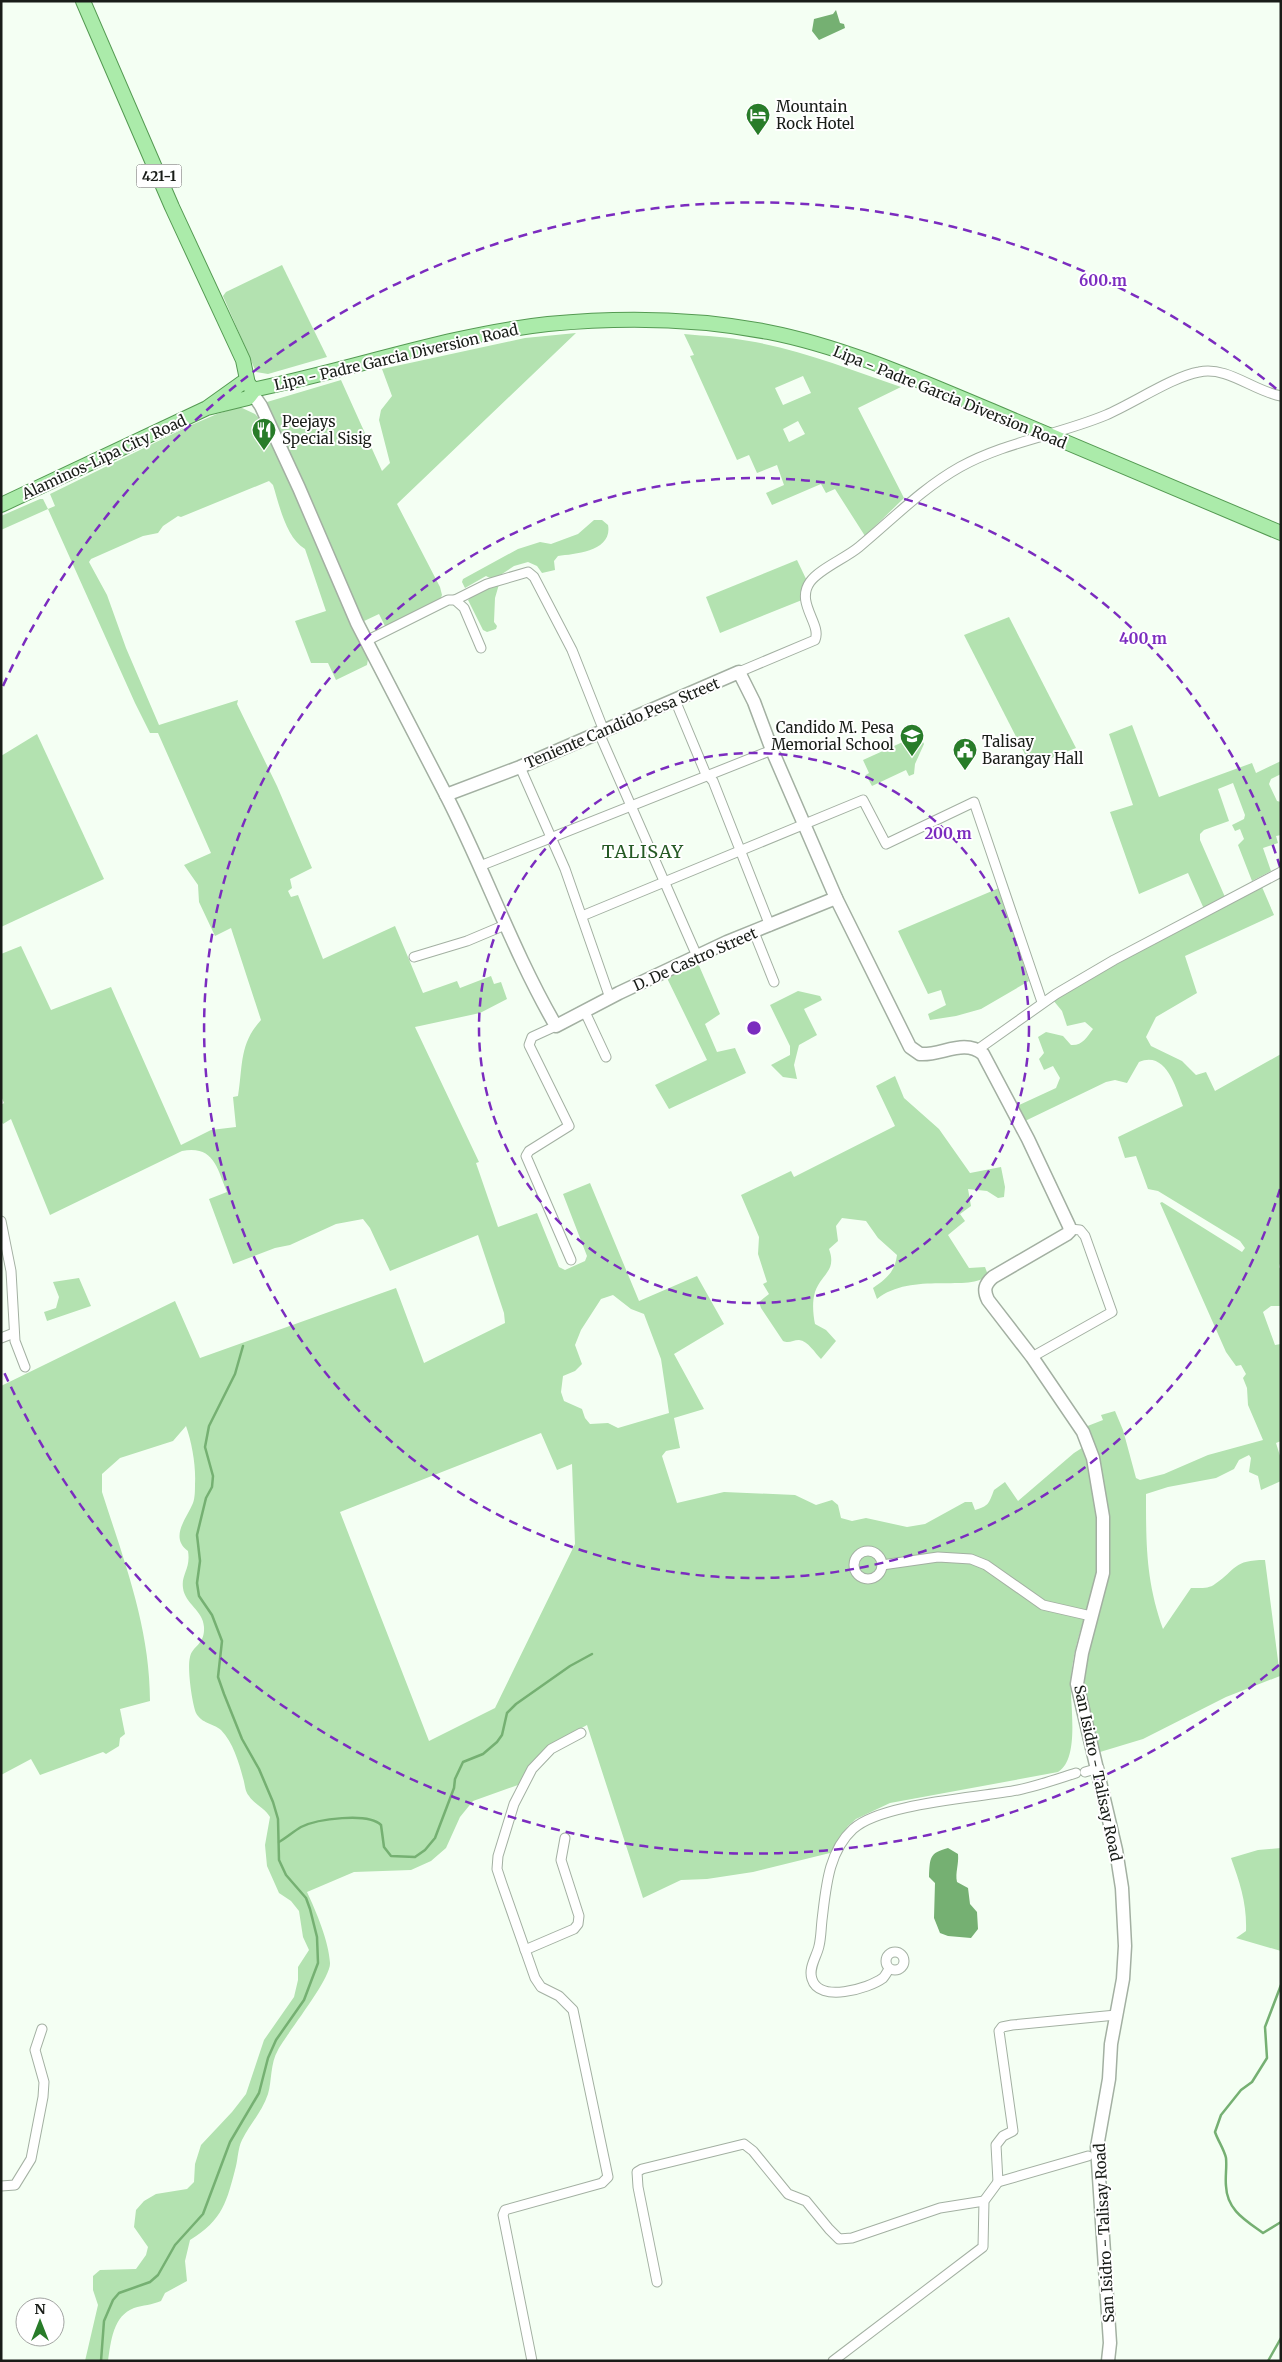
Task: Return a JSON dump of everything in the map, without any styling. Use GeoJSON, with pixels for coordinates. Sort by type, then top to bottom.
{"type":"FeatureCollection","features":[{"type":"Feature","properties":{"kind":"main road","name":"421-1"},"geometry":{"type":"LineString","coordinates":[[83,1],[245,366],[245,391]]}},
{"type":"Feature","properties":{"kind":"main road","name":"Lipa - Padre Garcia Diversion Road"},"geometry":{"type":"LineString","coordinates":[[245,391],[446,342],[514,328],[581,322],[674,320],[741,327],[810,342],[906,376],[1281,533]]}},
{"type":"Feature","properties":{"kind":"main road","name":"Alaminos-Lipa City Road"},"geometry":{"type":"LineString","coordinates":[[1,505],[245,391]]}},
{"type":"Feature","properties":{"kind":"street"},"geometry":{"type":"LineString","coordinates":[[1032,1357],[1112,1312],[1085,1236],[1080,1230],[1070,1229],[1028,1139],[987,1060],[977,1050],[961,1048],[925,1055],[912,1050],[836,898],[806,824],[772,750],[754,702],[739,672],[815,640],[816,633],[806,601],[810,583],[859,548],[924,489],[961,466],[984,456],[1104,416],[1184,377],[1199,372],[1225,374],[1263,392],[1281,396]]}},
{"type":"Feature","properties":{"kind":"street"},"geometry":{"type":"LineString","coordinates":[[245,391],[265,416],[299,488],[366,641],[446,795],[506,926],[556,1026],[532,1037],[529,1045],[569,1126],[529,1151],[526,1156],[570,1260]]}},
{"type":"Feature","properties":{"kind":"street"},"geometry":{"type":"LineString","coordinates":[[366,641],[448,600],[455,600],[487,584],[528,572],[534,577],[572,650],[601,732],[696,956]]}},
{"type":"Feature","properties":{"kind":"street"},"geometry":{"type":"LineString","coordinates":[[455,600],[464,608],[481,648]]}},
{"type":"Feature","properties":{"kind":"street","name":"Teniente Candido Pesa Street"},"geometry":{"type":"LineString","coordinates":[[446,795],[520,767],[739,672]]}},
{"type":"Feature","properties":{"kind":"street"},"geometry":{"type":"LineString","coordinates":[[675,700],[713,781],[770,926]]}},
{"type":"Feature","properties":{"kind":"street"},"geometry":{"type":"LineString","coordinates":[[480,866],[772,750]]}},
{"type":"Feature","properties":{"kind":"street"},"geometry":{"type":"LineString","coordinates":[[520,767],[565,870],[610,998]]}},
{"type":"Feature","properties":{"kind":"street"},"geometry":{"type":"LineString","coordinates":[[582,916],[863,800],[884,842],[888,844],[974,802],[1042,1002]]}},
{"type":"Feature","properties":{"kind":"street"},"geometry":{"type":"LineString","coordinates":[[977,1050],[1042,1002],[1114,960],[1281,872]]}},
{"type":"Feature","properties":{"kind":"street","name":"D. De Castro Street"},"geometry":{"type":"LineString","coordinates":[[556,1026],[696,956],[836,898]]}},
{"type":"Feature","properties":{"kind":"street"},"geometry":{"type":"LineString","coordinates":[[414,957],[462,943],[506,926]]}},
{"type":"Feature","properties":{"kind":"street"},"geometry":{"type":"LineString","coordinates":[[754,932],[774,982]]}},
{"type":"Feature","properties":{"kind":"street"},"geometry":{"type":"LineString","coordinates":[[585,1012],[606,1057]]}},
{"type":"Feature","properties":{"kind":"street"},"geometry":{"type":"LineString","coordinates":[[1,1221],[11,1271],[16,1346],[25,1367]]}},
{"type":"Feature","properties":{"kind":"street","name":"San Isidro - Talisay Road"},"geometry":{"type":"LineString","coordinates":[[1070,1229],[1067,1234],[992,1277],[985,1287],[988,1300],[1032,1357],[1080,1426],[1093,1458],[1103,1517],[1104,1556],[1102,1579],[1091,1616],[1077,1684],[1110,1815],[1122,1888],[1125,1954],[1097,2156],[1110,2343],[1108,2361]]}},
{"type":"Feature","properties":{"kind":"street"},"geometry":{"type":"LineString","coordinates":[[1,1338],[14,1333]]}},
{"type":"Feature","properties":{"kind":"street"},"geometry":{"type":"LineString","coordinates":[[882,1565],[938,1557],[971,1559],[986,1565],[1043,1605],[1091,1616]]}},
{"type":"Feature","properties":{"kind":"street"},"geometry":{"type":"LineString","coordinates":[[532,2361],[503,2214],[505,2210],[602,2183],[608,2177],[573,2010],[559,1996],[540,1987],[497,1869],[499,1848],[514,1804],[532,1769],[551,1749],[581,1733]]}},
{"type":"Feature","properties":{"kind":"street"},"geometry":{"type":"LineString","coordinates":[[889,1969],[884,1978],[863,1987],[843,1992],[830,1993],[818,1989],[812,1980],[811,1971],[820,1946],[825,1884],[830,1867],[854,1829],[889,1811],[1019,1789],[1099,1768]]}},
{"type":"Feature","properties":{"kind":"street"},"geometry":{"type":"LineString","coordinates":[[525,1950],[574,1929],[578,1924],[579,1916],[561,1860],[565,1838]]}},
{"type":"Feature","properties":{"kind":"street"},"geometry":{"type":"LineString","coordinates":[[998,2182],[996,2145],[1002,2136],[1013,2131],[998,2044],[1000,2029],[1016,2024],[1116,2015]]}},
{"type":"Feature","properties":{"kind":"street"},"geometry":{"type":"LineString","coordinates":[[1,2186],[15,2185],[31,2158],[44,2082],[35,2050],[42,2029]]}},
{"type":"Feature","properties":{"kind":"street"},"geometry":{"type":"LineString","coordinates":[[657,2282],[637,2172],[661,2164],[744,2144],[753,2151],[788,2194],[806,2200],[828,2229],[839,2239],[852,2238],[940,2208],[984,2201]]}},
{"type":"Feature","properties":{"kind":"street"},"geometry":{"type":"LineString","coordinates":[[834,2361],[983,2247],[984,2201],[998,2182],[1088,2156]]}},
{"type":"Feature","properties":{"kind":"shaded area"},"geometry":{"type":"Polygon","coordinates":[[[836,10],[840,23],[844,24],[845,28],[819,40],[812,31],[814,19],[833,14],[836,10]]]}},
{"type":"Feature","properties":{"kind":"shaded area"},"geometry":{"type":"Polygon","coordinates":[[[282,265],[327,357],[268,374],[256,372],[223,296],[226,292],[282,265]]]}},
{"type":"Feature","properties":{"kind":"shaded area"},"geometry":{"type":"Polygon","coordinates":[[[576,333],[397,504],[440,587],[442,595],[440,600],[386,628],[379,614],[362,622],[313,503],[267,402],[341,380],[382,471],[390,463],[379,420],[381,410],[392,396],[382,369],[525,338],[576,333]]]}},
{"type":"Feature","properties":{"kind":"shaded area"},"geometry":{"type":"Polygon","coordinates":[[[684,334],[769,345],[826,361],[901,387],[858,408],[904,498],[865,536],[835,489],[826,493],[821,484],[772,505],[766,493],[784,485],[777,465],[757,473],[749,455],[737,460],[690,356],[694,355],[684,334]],[[803,376],[775,388],[783,405],[811,393],[803,376]],[[798,421],[783,429],[789,442],[805,434],[798,421]]]}},
{"type":"Feature","properties":{"kind":"shaded area"},"geometry":{"type":"Polygon","coordinates":[[[240,407],[255,414],[262,421],[368,659],[367,665],[336,680],[328,663],[311,663],[295,621],[326,611],[305,549],[298,544],[288,529],[273,485],[269,481],[181,517],[178,516],[163,526],[158,533],[143,536],[91,559],[89,562],[107,595],[126,648],[159,725],[238,700],[237,704],[277,786],[312,868],[290,879],[292,888],[288,891],[291,897],[298,895],[323,959],[395,926],[423,993],[457,981],[460,988],[491,976],[494,984],[501,982],[507,999],[480,1013],[415,1027],[479,1162],[476,1163],[498,1227],[537,1213],[559,1267],[565,1270],[585,1261],[587,1256],[563,1194],[590,1183],[639,1301],[697,1276],[724,1324],[674,1354],[704,1409],[674,1418],[680,1448],[666,1451],[662,1456],[677,1503],[724,1492],[795,1495],[816,1505],[832,1500],[838,1505],[841,1518],[852,1521],[866,1518],[907,1527],[925,1524],[965,1502],[972,1502],[975,1510],[983,1507],[989,1501],[994,1490],[1005,1482],[1018,1501],[1074,1453],[1085,1446],[1097,1504],[1100,1563],[1072,1666],[1072,1742],[1065,1765],[1058,1772],[890,1803],[856,1819],[848,1826],[830,1853],[753,1872],[707,1879],[681,1880],[643,1898],[587,1725],[545,1748],[518,1785],[473,1801],[460,1817],[446,1848],[431,1861],[411,1870],[354,1872],[307,1892],[325,1936],[330,1963],[328,1971],[324,1981],[275,2055],[268,2094],[263,2107],[241,2143],[230,2190],[222,2209],[210,2225],[190,2240],[185,2261],[187,2281],[165,2293],[161,2301],[134,2308],[122,2317],[114,2330],[108,2361],[85,2361],[98,2305],[93,2290],[93,2276],[100,2270],[136,2269],[146,2255],[148,2247],[134,2227],[136,2210],[144,2201],[156,2194],[187,2189],[194,2182],[195,2164],[201,2145],[246,2094],[264,2040],[294,1997],[298,1980],[298,1967],[309,1950],[303,1937],[299,1911],[291,1901],[279,1893],[267,1866],[265,1845],[270,1817],[248,1794],[240,1766],[229,1740],[221,1730],[198,1717],[194,1708],[189,1662],[192,1653],[203,1638],[204,1627],[201,1616],[184,1594],[183,1588],[183,1579],[189,1557],[188,1551],[180,1540],[180,1534],[181,1527],[195,1496],[195,1470],[186,1426],[173,1441],[120,1458],[102,1474],[102,1492],[127,1569],[141,1621],[146,1647],[150,1701],[120,1709],[125,1734],[120,1738],[119,1746],[106,1754],[103,1752],[40,1775],[31,1759],[1,1775],[1,1386],[175,1301],[200,1358],[396,1288],[424,1363],[505,1323],[504,1313],[478,1235],[390,1271],[370,1228],[363,1219],[336,1224],[290,1245],[275,1248],[233,1264],[209,1199],[227,1192],[213,1160],[208,1155],[193,1150],[182,1151],[50,1215],[11,1119],[3,1124],[1,1121],[1,1105],[4,1103],[1,1096],[1,954],[21,946],[51,1010],[111,987],[181,1145],[211,1130],[236,1127],[233,1097],[238,1096],[245,1047],[261,1020],[231,928],[215,936],[199,902],[198,885],[184,865],[211,853],[158,733],[150,733],[48,509],[55,506],[50,494],[189,426],[240,407]],[[613,1295],[601,1299],[581,1330],[575,1345],[582,1364],[575,1371],[563,1376],[561,1392],[564,1401],[582,1409],[585,1418],[590,1424],[608,1423],[618,1428],[669,1413],[661,1359],[644,1314],[631,1309],[613,1295]],[[541,1433],[340,1512],[429,1741],[495,1708],[575,1544],[572,1464],[557,1470],[541,1433]]]}},
{"type":"Feature","properties":{"kind":"shaded area"},"geometry":{"type":"Polygon","coordinates":[[[43,499],[48,509],[1,530],[1,516],[43,499]]]}},
{"type":"Feature","properties":{"kind":"shaded area"},"geometry":{"type":"Polygon","coordinates":[[[594,520],[602,520],[608,525],[608,534],[605,541],[599,546],[592,550],[558,556],[554,561],[555,570],[542,573],[537,566],[528,562],[514,566],[502,574],[495,598],[494,622],[497,626],[496,629],[487,632],[483,630],[468,600],[492,579],[486,576],[465,588],[462,582],[463,579],[518,549],[540,542],[551,544],[578,534],[594,520]]]}},
{"type":"Feature","properties":{"kind":"shaded area"},"geometry":{"type":"Polygon","coordinates":[[[797,560],[807,581],[802,600],[720,633],[706,597],[797,560]]]}},
{"type":"Feature","properties":{"kind":"shaded area"},"geometry":{"type":"Polygon","coordinates":[[[1009,617],[1076,748],[1031,766],[964,635],[1009,617]]]}},
{"type":"Feature","properties":{"kind":"shaded area"},"geometry":{"type":"Polygon","coordinates":[[[1132,725],[1159,797],[1252,763],[1256,773],[1281,761],[1281,774],[1271,779],[1269,784],[1277,801],[1281,802],[1281,835],[1276,836],[1278,843],[1263,848],[1271,871],[1252,881],[1238,845],[1244,839],[1240,829],[1235,831],[1232,825],[1244,819],[1245,815],[1233,783],[1218,789],[1229,821],[1204,830],[1200,834],[1200,840],[1225,897],[1204,909],[1188,873],[1139,894],[1110,812],[1133,805],[1109,734],[1132,725]]]}},
{"type":"Feature","properties":{"kind":"shaded area"},"geometry":{"type":"Polygon","coordinates":[[[37,734],[104,879],[1,927],[1,756],[37,734]]]}},
{"type":"Feature","properties":{"kind":"shaded area"},"geometry":{"type":"Polygon","coordinates":[[[916,736],[920,736],[924,744],[915,764],[914,774],[909,776],[906,770],[872,786],[866,775],[869,773],[863,760],[916,736]]]}},
{"type":"Feature","properties":{"kind":"shaded area"},"geometry":{"type":"Polygon","coordinates":[[[1262,887],[1274,915],[1185,956],[1197,993],[1156,1017],[1146,1037],[1151,1046],[1182,1061],[1196,1075],[1206,1072],[1215,1091],[1281,1054],[1281,1260],[1279,1267],[1281,1270],[1281,1306],[1271,1306],[1263,1312],[1275,1345],[1281,1344],[1281,1441],[1276,1443],[1281,1459],[1281,1481],[1261,1490],[1258,1476],[1249,1472],[1251,1458],[1249,1455],[1239,1460],[1234,1469],[1216,1478],[1168,1487],[1146,1494],[1146,1530],[1150,1579],[1157,1612],[1163,1629],[1191,1588],[1210,1587],[1236,1566],[1255,1560],[1265,1560],[1280,1676],[1226,1697],[1143,1739],[1100,1752],[1080,1684],[1108,1573],[1085,1427],[1103,1420],[1101,1415],[1115,1411],[1123,1430],[1136,1478],[1140,1480],[1164,1474],[1208,1455],[1263,1440],[1248,1405],[1247,1388],[1243,1378],[1246,1374],[1241,1365],[1236,1366],[1226,1352],[1160,1203],[1162,1202],[1242,1252],[1245,1248],[1240,1241],[1158,1191],[1148,1189],[1136,1156],[1125,1158],[1118,1137],[1183,1106],[1173,1081],[1163,1066],[1156,1061],[1139,1062],[1127,1083],[1115,1080],[1106,1082],[1025,1121],[1017,1106],[1056,1088],[1060,1078],[1053,1066],[1044,1070],[1039,1059],[1044,1053],[1038,1037],[1046,1032],[1063,1036],[1071,1045],[1075,1045],[1084,1040],[1093,1029],[1085,1022],[1067,1026],[1062,1011],[1053,1000],[1095,975],[1262,887]]]}},
{"type":"Feature","properties":{"kind":"shaded area"},"geometry":{"type":"Polygon","coordinates":[[[999,888],[1029,981],[981,1009],[956,1016],[930,1020],[928,1014],[946,1005],[941,990],[928,994],[898,931],[999,888]]]}},
{"type":"Feature","properties":{"kind":"shaded area"},"geometry":{"type":"Polygon","coordinates":[[[697,961],[720,1014],[705,1024],[717,1052],[735,1048],[746,1073],[669,1109],[655,1085],[707,1060],[666,976],[697,961]]]}},
{"type":"Feature","properties":{"kind":"shaded area"},"geometry":{"type":"Polygon","coordinates":[[[798,991],[820,996],[822,1000],[804,1009],[817,1035],[799,1045],[794,1065],[797,1079],[783,1077],[771,1065],[790,1055],[790,1046],[770,1005],[798,991]]]}},
{"type":"Feature","properties":{"kind":"shaded area"},"geometry":{"type":"Polygon","coordinates":[[[895,1076],[904,1098],[939,1129],[970,1173],[1001,1167],[1005,1187],[1004,1197],[998,1198],[987,1191],[968,1189],[971,1206],[960,1214],[965,1221],[948,1235],[969,1268],[985,1267],[988,1275],[980,1280],[968,1282],[907,1286],[891,1291],[877,1299],[873,1288],[889,1274],[894,1266],[897,1255],[878,1238],[866,1221],[842,1218],[836,1226],[838,1241],[829,1249],[831,1256],[830,1267],[818,1286],[813,1300],[815,1324],[826,1330],[836,1341],[821,1359],[802,1341],[783,1341],[761,1308],[759,1302],[769,1294],[763,1284],[767,1282],[758,1254],[759,1237],[741,1195],[791,1171],[794,1177],[895,1126],[876,1086],[895,1076]]]}},
{"type":"Feature","properties":{"kind":"shaded area"},"geometry":{"type":"Polygon","coordinates":[[[79,1278],[91,1306],[47,1321],[44,1312],[56,1308],[59,1297],[53,1282],[79,1278]]]}},
{"type":"Feature","properties":{"kind":"shaded area"},"geometry":{"type":"Polygon","coordinates":[[[948,1848],[958,1854],[957,1882],[968,1888],[970,1904],[977,1912],[978,1929],[971,1938],[948,1936],[940,1933],[934,1918],[935,1883],[929,1877],[930,1861],[934,1854],[948,1848]]]}},
{"type":"Feature","properties":{"kind":"shaded area"},"geometry":{"type":"Polygon","coordinates":[[[1281,1848],[1281,1951],[1236,1938],[1246,1931],[1246,1921],[1242,1894],[1231,1858],[1258,1850],[1281,1848]]]}},
{"type":"Feature","properties":{"kind":"waterway"},"geometry":{"type":"LineString","coordinates":[[101,2361],[104,2321],[113,2300],[119,2293],[150,2282],[158,2275],[175,2245],[203,2214],[230,2142],[259,2093],[268,2058],[276,2040],[304,2000],[318,1963],[317,1937],[310,1909],[306,1898],[286,1875],[279,1860],[278,1819],[273,1802],[259,1769],[242,1739],[218,1677],[222,1641],[212,1615],[199,1596],[197,1583],[200,1561],[197,1535],[206,1498],[212,1487],[213,1476],[205,1447],[209,1426],[235,1374],[243,1346]]}},
{"type":"Feature","properties":{"kind":"waterway"},"geometry":{"type":"LineString","coordinates":[[279,1842],[301,1827],[318,1821],[342,1818],[365,1819],[381,1825],[384,1847],[391,1856],[415,1857],[425,1850],[435,1838],[454,1788],[455,1779],[463,1762],[483,1754],[497,1742],[502,1735],[507,1713],[516,1704],[570,1666],[592,1654]]}},
{"type":"Feature","properties":{"kind":"waterway"},"geometry":{"type":"LineString","coordinates":[[1281,1985],[1265,2027],[1267,2058],[1252,2082],[1241,2090],[1221,2115],[1215,2132],[1226,2158],[1227,2194],[1233,2208],[1263,2233],[1281,2222]]}},
{"type":"Feature","properties":{"kind":"waterway"},"geometry":{"type":"LineString","coordinates":[[1268,2361],[1281,2338]]}},
{"type":"Feature","properties":{"kind":"place","name":"Mountain Rock Hotel"},"geometry":{"type":"Point","coordinates":[758,136]}},
{"type":"Feature","properties":{"kind":"place","name":"Peejays Special Sisig"},"geometry":{"type":"Point","coordinates":[264,451]}},
{"type":"Feature","properties":{"kind":"place","name":"Candido M. Pesa Memorial School"},"geometry":{"type":"Point","coordinates":[912,757]}},
{"type":"Feature","properties":{"kind":"place","name":"Talisay Barangay Hall"},"geometry":{"type":"Point","coordinates":[965,771]}},
{"type":"Feature","properties":{"kind":"district","name":"TALISAY"},"geometry":{"type":"Point","coordinates":[643,851]}}]}
